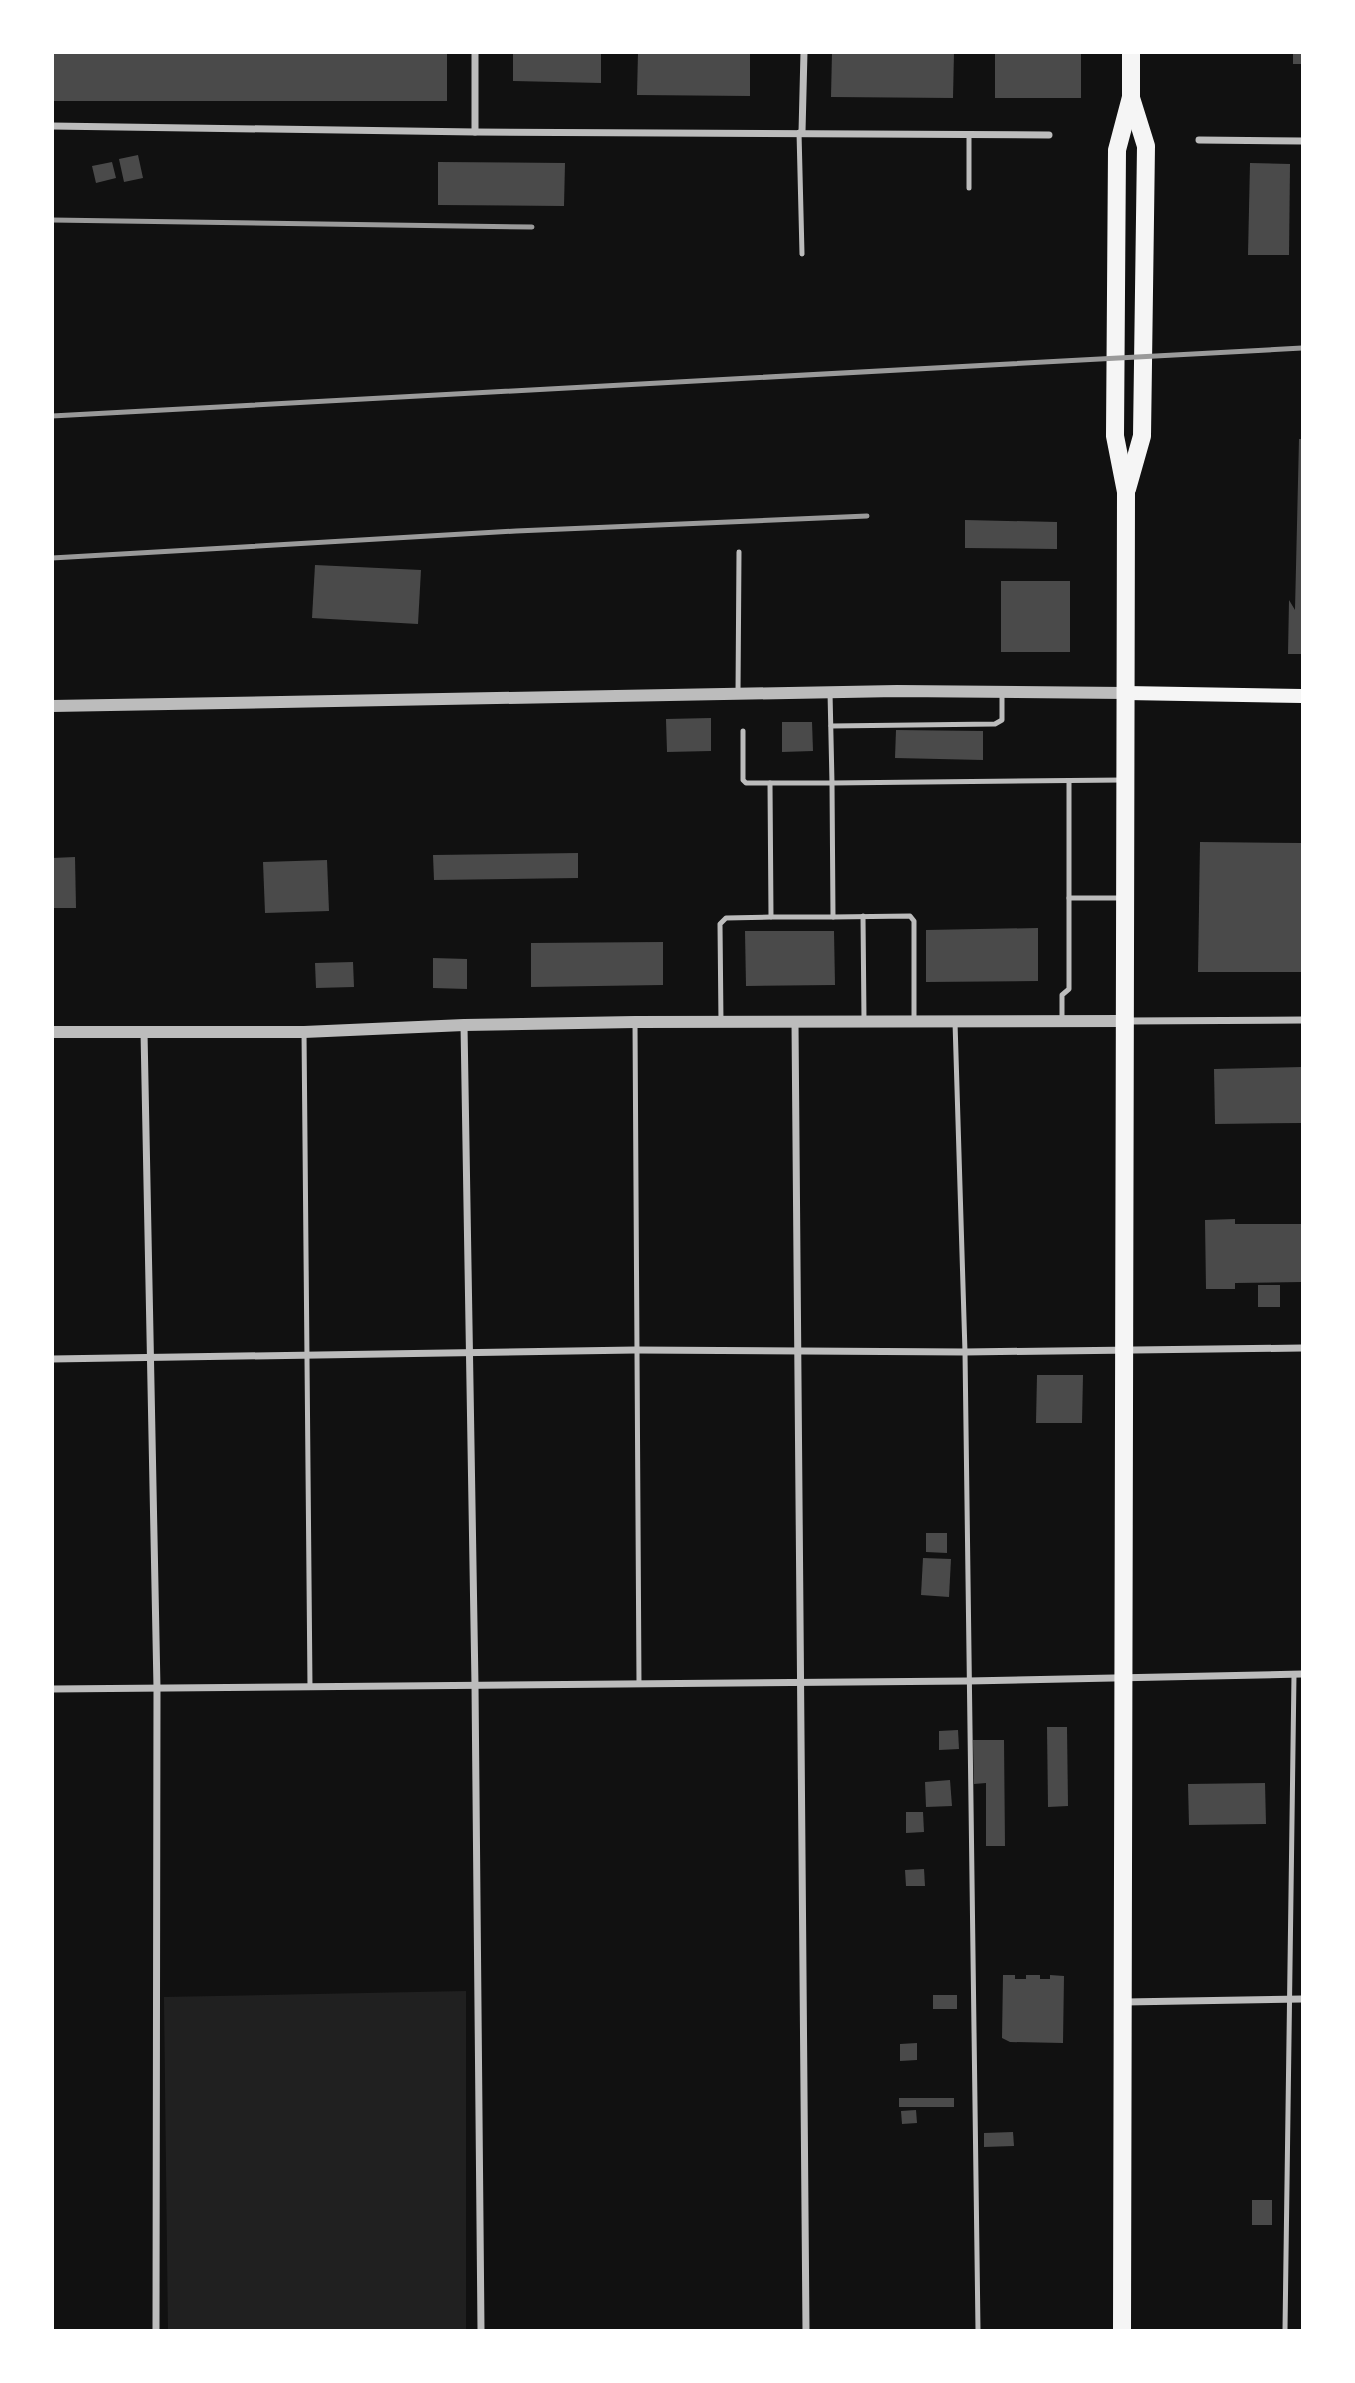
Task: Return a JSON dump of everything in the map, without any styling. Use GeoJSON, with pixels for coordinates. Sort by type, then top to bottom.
{"type":"FeatureCollection","features":[{"type":"Feature","properties":{"kind":"highway"},"geometry":{"type":"LineString","coordinates":[[1122,2330],[1126,492],[1115,436],[1117,150],[1131,97],[1131,52]]}},
{"type":"Feature","properties":{"kind":"highway"},"geometry":{"type":"LineString","coordinates":[[1126,492],[1142,436],[1146,146],[1131,97]]}},
{"type":"Feature","properties":{"kind":"main road"},"geometry":{"type":"LineString","coordinates":[[1126,693],[1303,696]]}},
{"type":"Feature","properties":{"kind":"street"},"geometry":{"type":"LineString","coordinates":[[475,52],[475,132]]}},
{"type":"Feature","properties":{"kind":"street"},"geometry":{"type":"LineString","coordinates":[[801,132],[804,52]]}},
{"type":"Feature","properties":{"kind":"street"},"geometry":{"type":"LineString","coordinates":[[52,126],[475,132],[1049,135]]}},
{"type":"Feature","properties":{"kind":"street"},"geometry":{"type":"LineString","coordinates":[[1199,140],[1303,141]]}},
{"type":"Feature","properties":{"kind":"street"},"geometry":{"type":"LineString","coordinates":[[52,706],[738,693],[1126,693]]}},
{"type":"Feature","properties":{"kind":"street"},"geometry":{"type":"LineString","coordinates":[[52,1032],[304,1032],[464,1025],[635,1023],[1303,1020]]}},
{"type":"Feature","properties":{"kind":"street"},"geometry":{"type":"LineString","coordinates":[[795,1023],[806,2330]]}},
{"type":"Feature","properties":{"kind":"street"},"geometry":{"type":"LineString","coordinates":[[464,1025],[475,1685],[481,2330]]}},
{"type":"Feature","properties":{"kind":"street"},"geometry":{"type":"LineString","coordinates":[[144,1031],[157,1688],[156,2330]]}},
{"type":"Feature","properties":{"kind":"street"},"geometry":{"type":"LineString","coordinates":[[52,1359],[635,1350],[965,1352],[1303,1348]]}},
{"type":"Feature","properties":{"kind":"street"},"geometry":{"type":"LineString","coordinates":[[52,1689],[968,1681],[1303,1674]]}},
{"type":"Feature","properties":{"kind":"street"},"geometry":{"type":"LineString","coordinates":[[1123,2002],[1303,1999]]}},
{"type":"Feature","properties":{"kind":"lane"},"geometry":{"type":"LineString","coordinates":[[801,132],[802,254]]}},
{"type":"Feature","properties":{"kind":"lane"},"geometry":{"type":"LineString","coordinates":[[969,134],[970,188]]}},
{"type":"Feature","properties":{"kind":"lane"},"geometry":{"type":"LineString","coordinates":[[738,693],[739,552]]}},
{"type":"Feature","properties":{"kind":"lane"},"geometry":{"type":"LineString","coordinates":[[830,692],[833,917]]}},
{"type":"Feature","properties":{"kind":"lane"},"geometry":{"type":"LineString","coordinates":[[831,726],[995,724],[1002,720],[1002,692]]}},
{"type":"Feature","properties":{"kind":"lane"},"geometry":{"type":"LineString","coordinates":[[743,731],[743,780],[746,783],[1126,780]]}},
{"type":"Feature","properties":{"kind":"lane"},"geometry":{"type":"LineString","coordinates":[[1062,1021],[1062,995],[1069,989],[1069,781]]}},
{"type":"Feature","properties":{"kind":"lane"},"geometry":{"type":"LineString","coordinates":[[769,783],[771,917]]}},
{"type":"Feature","properties":{"kind":"lane"},"geometry":{"type":"LineString","coordinates":[[1069,898],[1126,898]]}},
{"type":"Feature","properties":{"kind":"lane"},"geometry":{"type":"LineString","coordinates":[[863,916],[864,1023]]}},
{"type":"Feature","properties":{"kind":"lane"},"geometry":{"type":"LineString","coordinates":[[721,1023],[720,924],[726,918],[863,916],[909,916],[914,921],[914,1023]]}},
{"type":"Feature","properties":{"kind":"lane"},"geometry":{"type":"LineString","coordinates":[[955,1022],[965,1352],[978,2330]]}},
{"type":"Feature","properties":{"kind":"lane"},"geometry":{"type":"LineString","coordinates":[[635,1023],[639,1684]]}},
{"type":"Feature","properties":{"kind":"lane"},"geometry":{"type":"LineString","coordinates":[[304,1032],[310,1686]]}},
{"type":"Feature","properties":{"kind":"lane"},"geometry":{"type":"LineString","coordinates":[[1285,2330],[1294,1675]]}},
{"type":"Feature","properties":{"kind":"shaded area"},"geometry":{"type":"Polygon","coordinates":[[[466,1991],[466,2330],[168,2330],[164,1997],[466,1991]]]}},
{"type":"Feature","properties":{"kind":"building"},"geometry":{"type":"Polygon","coordinates":[[[52,52],[447,52],[447,101],[52,101],[52,52]]]}},
{"type":"Feature","properties":{"kind":"building"},"geometry":{"type":"Polygon","coordinates":[[[513,52],[601,52],[601,83],[513,81],[513,52]]]}},
{"type":"Feature","properties":{"kind":"building"},"geometry":{"type":"Polygon","coordinates":[[[638,52],[750,52],[750,96],[637,95],[638,52]]]}},
{"type":"Feature","properties":{"kind":"building"},"geometry":{"type":"Polygon","coordinates":[[[832,52],[954,52],[953,98],[831,97],[832,52]]]}},
{"type":"Feature","properties":{"kind":"building"},"geometry":{"type":"Polygon","coordinates":[[[995,52],[1081,52],[1081,98],[995,98],[995,52]]]}},
{"type":"Feature","properties":{"kind":"building"},"geometry":{"type":"Polygon","coordinates":[[[1293,52],[1302,52],[1302,64],[1293,64],[1293,52]]]}},
{"type":"Feature","properties":{"kind":"building"},"geometry":{"type":"Polygon","coordinates":[[[138,155],[143,178],[124,182],[119,159],[138,155]]]}},
{"type":"Feature","properties":{"kind":"building"},"geometry":{"type":"Polygon","coordinates":[[[112,162],[116,178],[96,183],[92,166],[112,162]]]}},
{"type":"Feature","properties":{"kind":"building"},"geometry":{"type":"Polygon","coordinates":[[[438,162],[565,163],[564,206],[438,205],[438,162]]]}},
{"type":"Feature","properties":{"kind":"building"},"geometry":{"type":"Polygon","coordinates":[[[1250,163],[1290,164],[1289,255],[1248,255],[1250,163]]]}},
{"type":"Feature","properties":{"kind":"building"},"geometry":{"type":"Polygon","coordinates":[[[1299,439],[1302,439],[1302,654],[1288,654],[1289,600],[1295,610],[1299,439]]]}},
{"type":"Feature","properties":{"kind":"building"},"geometry":{"type":"Polygon","coordinates":[[[965,520],[1057,522],[1057,549],[965,548],[965,520]]]}},
{"type":"Feature","properties":{"kind":"building"},"geometry":{"type":"Polygon","coordinates":[[[315,565],[421,570],[418,624],[312,618],[315,565]]]}},
{"type":"Feature","properties":{"kind":"building"},"geometry":{"type":"Polygon","coordinates":[[[1001,581],[1070,581],[1070,652],[1001,652],[1001,581]]]}},
{"type":"Feature","properties":{"kind":"building"},"geometry":{"type":"Polygon","coordinates":[[[711,718],[711,751],[667,752],[666,719],[711,718]]]}},
{"type":"Feature","properties":{"kind":"building"},"geometry":{"type":"Polygon","coordinates":[[[782,722],[812,722],[813,751],[782,752],[782,722]]]}},
{"type":"Feature","properties":{"kind":"building"},"geometry":{"type":"Polygon","coordinates":[[[896,730],[983,731],[983,760],[895,758],[896,730]]]}},
{"type":"Feature","properties":{"kind":"building"},"geometry":{"type":"Polygon","coordinates":[[[1200,842],[1302,843],[1302,972],[1198,972],[1200,842]]]}},
{"type":"Feature","properties":{"kind":"building"},"geometry":{"type":"Polygon","coordinates":[[[578,853],[578,878],[434,880],[433,855],[578,853]]]}},
{"type":"Feature","properties":{"kind":"building"},"geometry":{"type":"Polygon","coordinates":[[[75,857],[76,908],[52,908],[52,858],[75,857]]]}},
{"type":"Feature","properties":{"kind":"building"},"geometry":{"type":"Polygon","coordinates":[[[327,860],[329,911],[265,913],[263,862],[327,860]]]}},
{"type":"Feature","properties":{"kind":"building"},"geometry":{"type":"Polygon","coordinates":[[[1038,928],[1038,981],[926,982],[926,930],[1038,928]]]}},
{"type":"Feature","properties":{"kind":"building"},"geometry":{"type":"Polygon","coordinates":[[[745,931],[834,931],[835,985],[746,986],[745,931]]]}},
{"type":"Feature","properties":{"kind":"building"},"geometry":{"type":"Polygon","coordinates":[[[663,942],[663,985],[531,987],[531,943],[663,942]]]}},
{"type":"Feature","properties":{"kind":"building"},"geometry":{"type":"Polygon","coordinates":[[[433,958],[467,959],[467,989],[433,988],[433,958]]]}},
{"type":"Feature","properties":{"kind":"building"},"geometry":{"type":"Polygon","coordinates":[[[353,962],[354,987],[316,988],[315,963],[353,962]]]}},
{"type":"Feature","properties":{"kind":"building"},"geometry":{"type":"Polygon","coordinates":[[[1302,1067],[1302,1123],[1215,1124],[1214,1069],[1302,1067]]]}},
{"type":"Feature","properties":{"kind":"building"},"geometry":{"type":"Polygon","coordinates":[[[1235,1219],[1235,1224],[1302,1224],[1302,1282],[1235,1283],[1235,1289],[1206,1289],[1205,1220],[1235,1219]]]}},
{"type":"Feature","properties":{"kind":"building"},"geometry":{"type":"Polygon","coordinates":[[[1258,1285],[1280,1285],[1280,1307],[1258,1307],[1258,1285]]]}},
{"type":"Feature","properties":{"kind":"building"},"geometry":{"type":"Polygon","coordinates":[[[1037,1375],[1083,1375],[1082,1423],[1036,1423],[1037,1375]]]}},
{"type":"Feature","properties":{"kind":"building"},"geometry":{"type":"Polygon","coordinates":[[[926,1533],[947,1533],[947,1553],[926,1552],[926,1533]]]}},
{"type":"Feature","properties":{"kind":"building"},"geometry":{"type":"Polygon","coordinates":[[[923,1558],[951,1559],[949,1597],[921,1595],[923,1558]]]}},
{"type":"Feature","properties":{"kind":"building"},"geometry":{"type":"Polygon","coordinates":[[[1047,1727],[1067,1727],[1068,1806],[1048,1807],[1047,1727]]]}},
{"type":"Feature","properties":{"kind":"building"},"geometry":{"type":"Polygon","coordinates":[[[958,1730],[959,1749],[939,1750],[939,1731],[958,1730]]]}},
{"type":"Feature","properties":{"kind":"building"},"geometry":{"type":"Polygon","coordinates":[[[973,1740],[1004,1740],[1005,1846],[986,1846],[986,1783],[974,1784],[973,1740]]]}},
{"type":"Feature","properties":{"kind":"building"},"geometry":{"type":"Polygon","coordinates":[[[950,1780],[952,1806],[926,1807],[925,1782],[950,1780]]]}},
{"type":"Feature","properties":{"kind":"building"},"geometry":{"type":"Polygon","coordinates":[[[1265,1783],[1266,1824],[1189,1825],[1188,1784],[1265,1783]]]}},
{"type":"Feature","properties":{"kind":"building"},"geometry":{"type":"Polygon","coordinates":[[[906,1812],[923,1812],[924,1832],[906,1833],[906,1812]]]}},
{"type":"Feature","properties":{"kind":"building"},"geometry":{"type":"Polygon","coordinates":[[[924,1869],[925,1886],[906,1886],[905,1870],[924,1869]]]}},
{"type":"Feature","properties":{"kind":"building"},"geometry":{"type":"Polygon","coordinates":[[[1003,1975],[1015,1975],[1015,1979],[1026,1979],[1026,1975],[1040,1975],[1040,1979],[1050,1979],[1050,1975],[1064,1976],[1063,2043],[1010,2042],[1002,2038],[1003,1975]]]}},
{"type":"Feature","properties":{"kind":"building"},"geometry":{"type":"Polygon","coordinates":[[[933,1995],[957,1995],[957,2009],[933,2009],[933,1995]]]}},
{"type":"Feature","properties":{"kind":"building"},"geometry":{"type":"Polygon","coordinates":[[[917,2043],[917,2060],[900,2061],[900,2044],[917,2043]]]}},
{"type":"Feature","properties":{"kind":"building"},"geometry":{"type":"Polygon","coordinates":[[[899,2098],[954,2098],[954,2107],[899,2107],[899,2098]]]}},
{"type":"Feature","properties":{"kind":"building"},"geometry":{"type":"Polygon","coordinates":[[[916,2110],[917,2123],[902,2124],[901,2111],[916,2110]]]}},
{"type":"Feature","properties":{"kind":"building"},"geometry":{"type":"Polygon","coordinates":[[[1013,2132],[1014,2146],[984,2147],[984,2133],[1013,2132]]]}},
{"type":"Feature","properties":{"kind":"building"},"geometry":{"type":"Polygon","coordinates":[[[1252,2200],[1272,2200],[1272,2225],[1252,2225],[1252,2200]]]}},
{"type":"Feature","properties":{"kind":"railway"},"geometry":{"type":"LineString","coordinates":[[52,220],[532,227]]}},
{"type":"Feature","properties":{"kind":"railway"},"geometry":{"type":"LineString","coordinates":[[52,416],[1302,348]]}},
{"type":"Feature","properties":{"kind":"railway"},"geometry":{"type":"LineString","coordinates":[[52,558],[516,531],[867,516]]}}]}
